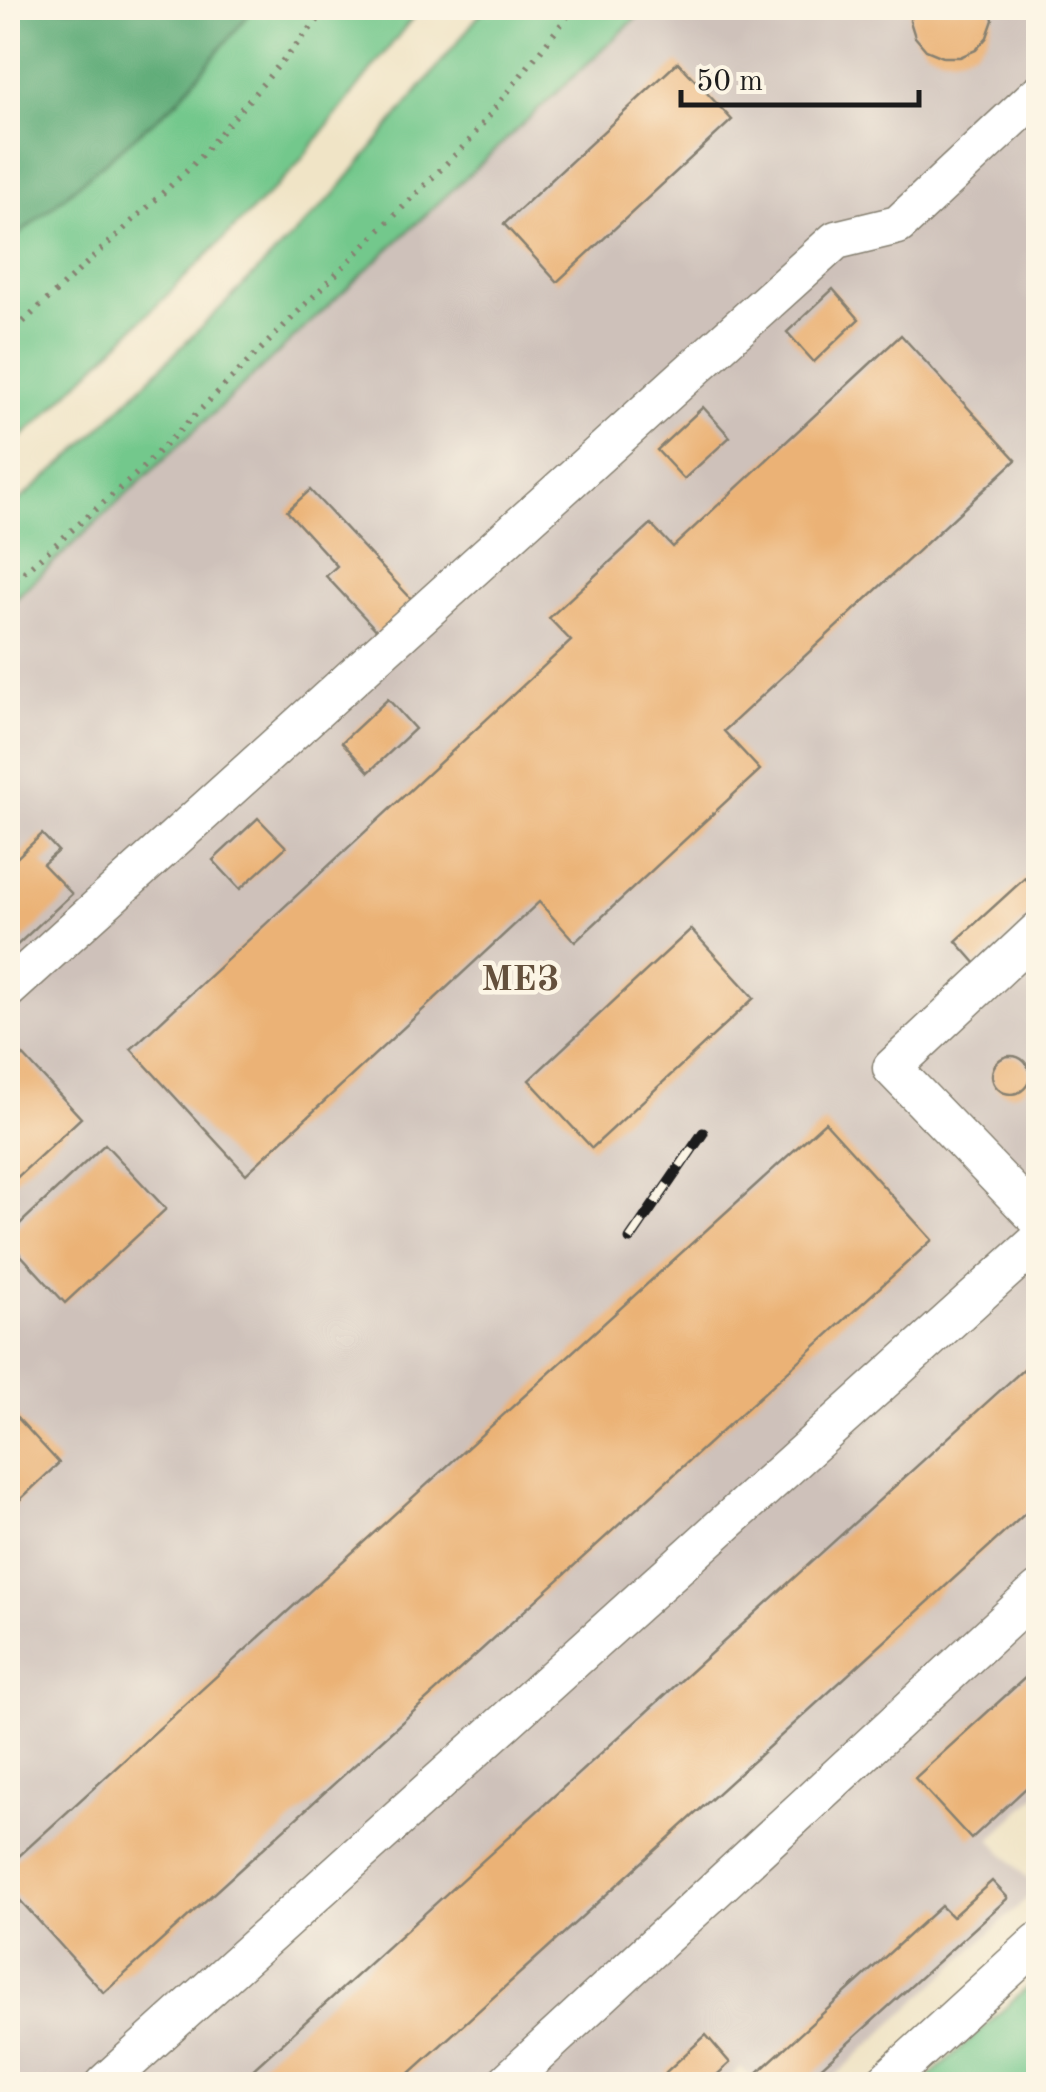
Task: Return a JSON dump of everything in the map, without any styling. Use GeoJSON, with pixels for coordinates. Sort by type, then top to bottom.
{"type":"FeatureCollection","features":[{"type":"Feature","properties":{"kind":"street"},"geometry":{"type":"LineString","coordinates":[[8,989],[836,240],[898,224],[1038,94]]}},
{"type":"Feature","properties":{"kind":"street"},"geometry":{"type":"LineString","coordinates":[[1038,931],[892,1068],[1038,1219]]}},
{"type":"Feature","properties":{"kind":"street"},"geometry":{"type":"LineString","coordinates":[[104,2084],[1038,1241]]}},
{"type":"Feature","properties":{"kind":"street"},"geometry":{"type":"LineString","coordinates":[[506,2084],[1038,1591]]}},
{"type":"Feature","properties":{"kind":"street"},"geometry":{"type":"LineString","coordinates":[[882,2084],[1038,1942]]}},
{"type":"Feature","properties":{"kind":"path"},"geometry":{"type":"LineString","coordinates":[[8,336],[193,165],[328,8]]}},
{"type":"Feature","properties":{"kind":"path"},"geometry":{"type":"LineString","coordinates":[[8,586],[135,475],[470,140],[574,8]]}},
{"type":"Feature","properties":{"kind":"shaded area"},"geometry":{"type":"Polygon","coordinates":[[[647,8],[1038,8],[1038,1794],[990,1839],[1037,1889],[827,2084],[758,2084],[741,2068],[722,2084],[8,2084],[8,605],[647,8]]]}},
{"type":"Feature","properties":{"kind":"green space"},"geometry":{"type":"Polygon","coordinates":[[[8,8],[254,8],[178,100],[8,244],[8,8]]]}},
{"type":"Feature","properties":{"kind":"green space"},"geometry":{"type":"Polygon","coordinates":[[[254,8],[420,8],[293,170],[8,448],[8,244],[178,100],[254,8]]]}},
{"type":"Feature","properties":{"kind":"green space"},"geometry":{"type":"Polygon","coordinates":[[[485,8],[647,8],[8,605],[8,510],[74,454],[335,194],[485,8]]]}},
{"type":"Feature","properties":{"kind":"green space"},"geometry":{"type":"Polygon","coordinates":[[[1038,1978],[1038,2084],[921,2084],[1038,1978]]]}},
{"type":"Feature","properties":{"kind":"building"},"geometry":{"type":"Polygon","coordinates":[[[911,8],[991,8],[993,20],[987,37],[976,50],[960,57],[943,57],[926,50],[915,37],[911,8]]]}},
{"type":"Feature","properties":{"kind":"building"},"geometry":{"type":"Polygon","coordinates":[[[678,62],[732,120],[557,282],[504,224],[678,62]]]}},
{"type":"Feature","properties":{"kind":"building"},"geometry":{"type":"Polygon","coordinates":[[[833,289],[859,319],[814,362],[787,332],[833,289]]]}},
{"type":"Feature","properties":{"kind":"building"},"geometry":{"type":"Polygon","coordinates":[[[901,335],[1016,460],[724,731],[760,770],[575,942],[539,902],[246,1174],[131,1049],[571,641],[549,618],[651,524],[673,547],[901,335]]]}},
{"type":"Feature","properties":{"kind":"building"},"geometry":{"type":"Polygon","coordinates":[[[703,407],[730,437],[684,479],[657,450],[703,407]]]}},
{"type":"Feature","properties":{"kind":"building"},"geometry":{"type":"Polygon","coordinates":[[[310,490],[416,604],[382,636],[326,576],[337,566],[287,511],[310,490]]]}},
{"type":"Feature","properties":{"kind":"building"},"geometry":{"type":"Polygon","coordinates":[[[388,699],[415,729],[369,772],[342,742],[388,699]]]}},
{"type":"Feature","properties":{"kind":"building"},"geometry":{"type":"Polygon","coordinates":[[[258,818],[286,847],[240,889],[213,860],[258,818]]]}},
{"type":"Feature","properties":{"kind":"building"},"geometry":{"type":"Polygon","coordinates":[[[42,834],[58,851],[43,864],[72,894],[14,948],[8,941],[8,866],[42,834]]]}},
{"type":"Feature","properties":{"kind":"building"},"geometry":{"type":"Polygon","coordinates":[[[1025,878],[1038,893],[1038,907],[977,965],[956,941],[1025,878]]]}},
{"type":"Feature","properties":{"kind":"building"},"geometry":{"type":"Polygon","coordinates":[[[691,929],[754,998],[592,1148],[529,1080],[691,929]]]}},
{"type":"Feature","properties":{"kind":"building"},"geometry":{"type":"Polygon","coordinates":[[[21,1053],[81,1118],[8,1186],[8,1066],[21,1053]]]}},
{"type":"Feature","properties":{"kind":"building"},"geometry":{"type":"Polygon","coordinates":[[[1011,1056],[1024,1062],[1030,1075],[1024,1088],[1011,1094],[998,1088],[992,1075],[998,1062],[1011,1056]]]}},
{"type":"Feature","properties":{"kind":"building"},"geometry":{"type":"Polygon","coordinates":[[[825,1122],[932,1240],[104,1993],[8,1887],[8,1866],[825,1122]]]}},
{"type":"Feature","properties":{"kind":"building"},"geometry":{"type":"Polygon","coordinates":[[[105,1144],[166,1209],[65,1303],[8,1241],[8,1235],[105,1144]]]}},
{"type":"Feature","properties":{"kind":"building"},"geometry":{"type":"Polygon","coordinates":[[[1038,1356],[1038,1502],[398,2084],[237,2084],[1038,1356]]]}},
{"type":"Feature","properties":{"kind":"building"},"geometry":{"type":"Polygon","coordinates":[[[14,1414],[59,1463],[8,1511],[8,1419],[14,1414]]]}},
{"type":"Feature","properties":{"kind":"building"},"geometry":{"type":"Polygon","coordinates":[[[1038,1666],[1038,1777],[971,1839],[915,1778],[1038,1666]]]}},
{"type":"Feature","properties":{"kind":"building"},"geometry":{"type":"Polygon","coordinates":[[[992,1881],[1008,1898],[803,2084],[765,2084],[756,2074],[941,1906],[952,1917],[992,1881]]]}},
{"type":"Feature","properties":{"kind":"building"},"geometry":{"type":"Polygon","coordinates":[[[706,2035],[730,2063],[707,2084],[678,2084],[666,2072],[706,2035]]]}},
{"type":"Feature","properties":{"kind":"railway"},"geometry":{"type":"LineString","coordinates":[[630,1239],[703,1133]]}},
{"type":"Feature","properties":{"kind":"district","name":"МЕЗ"},"geometry":{"type":"Point","coordinates":[520,980]}}]}
